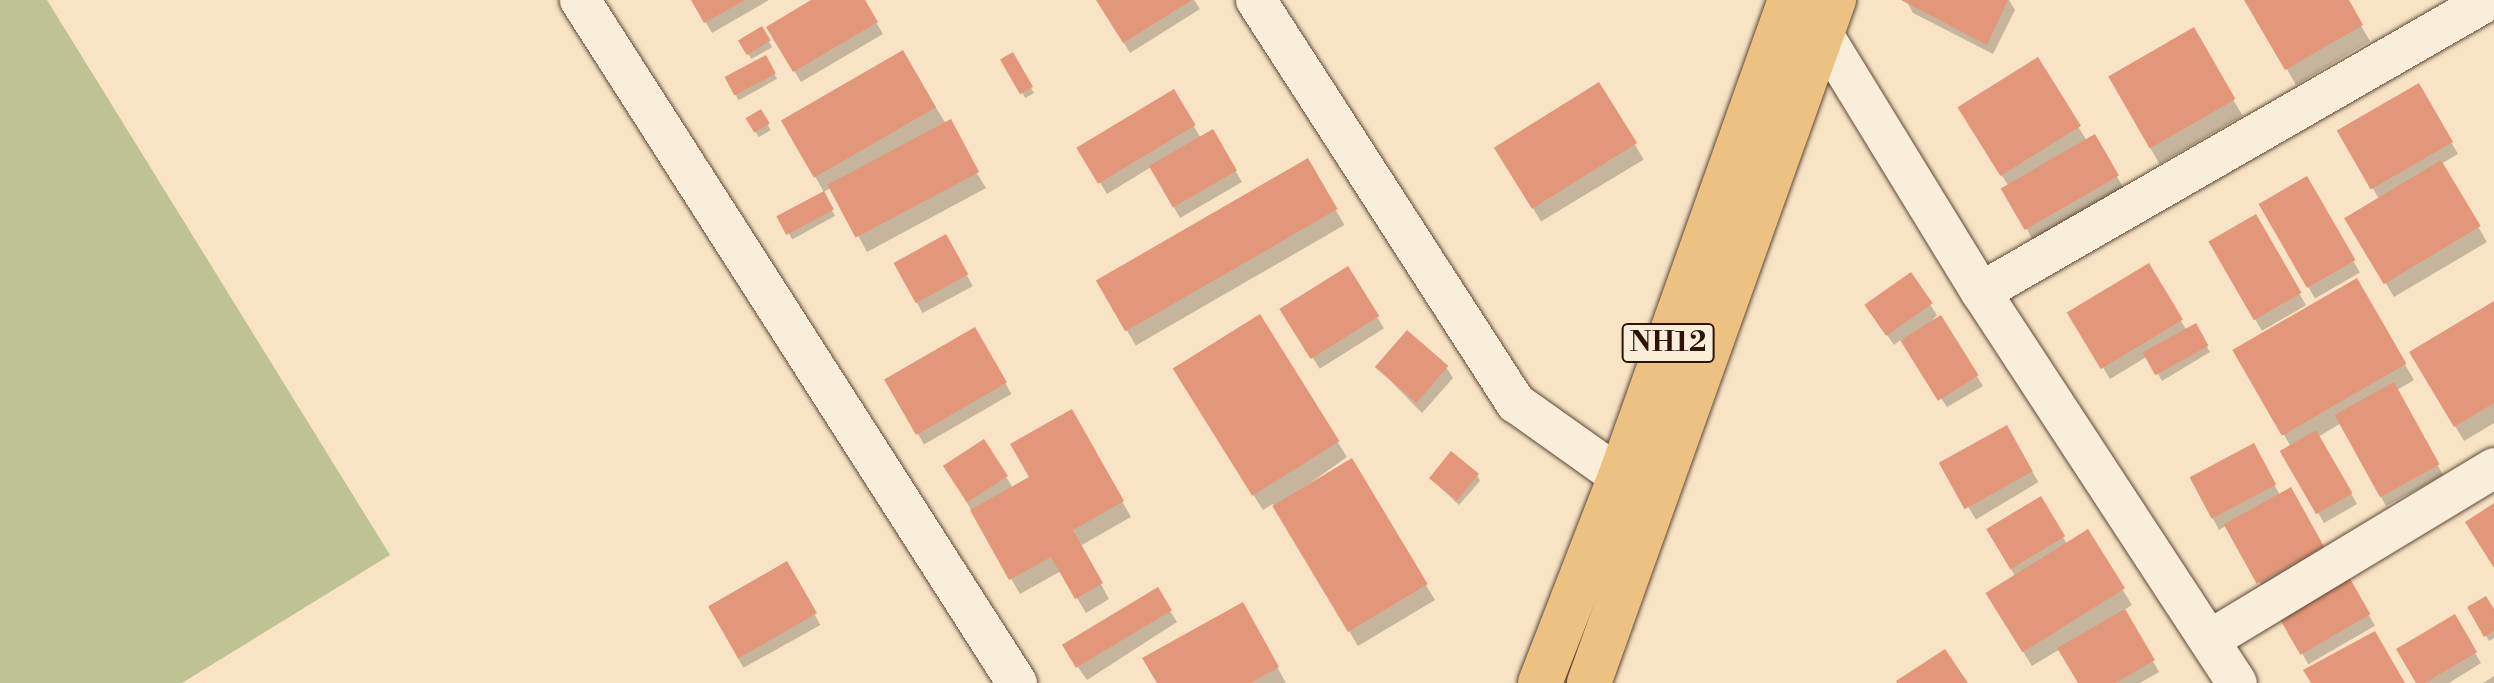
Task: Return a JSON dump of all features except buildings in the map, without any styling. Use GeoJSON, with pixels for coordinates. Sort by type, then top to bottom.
{"type":"FeatureCollection","features":[{"type":"Feature","properties":{"kind":"highway","name":"NH12"},"geometry":{"type":"LineString","coordinates":[[1540,683],[1620,477],[1790,0]]}},
{"type":"Feature","properties":{"kind":"highway","name":"NH12"},"geometry":{"type":"LineString","coordinates":[[1589,683],[1661,492],[1819,10]]}},
{"type":"Feature","properties":{"kind":"street"},"geometry":{"type":"LineString","coordinates":[[580,0],[1017,683]]}},
{"type":"Feature","properties":{"kind":"street"},"geometry":{"type":"LineString","coordinates":[[1256,0],[1516,403],[1620,477],[1661,492]]}},
{"type":"Feature","properties":{"kind":"street"},"geometry":{"type":"LineString","coordinates":[[1981,292],[2489,0]]}},
{"type":"Feature","properties":{"kind":"street"},"geometry":{"type":"LineString","coordinates":[[1819,10],[1981,292],[2237,683]]}},
{"type":"Feature","properties":{"kind":"street"},"geometry":{"type":"LineString","coordinates":[[2211,639],[2494,468]]}},
{"type":"Feature","properties":{"kind":"green space"},"geometry":{"type":"Polygon","coordinates":[[[0,0],[47,0],[390,555],[182,683],[0,683],[0,0]]]}}]}
